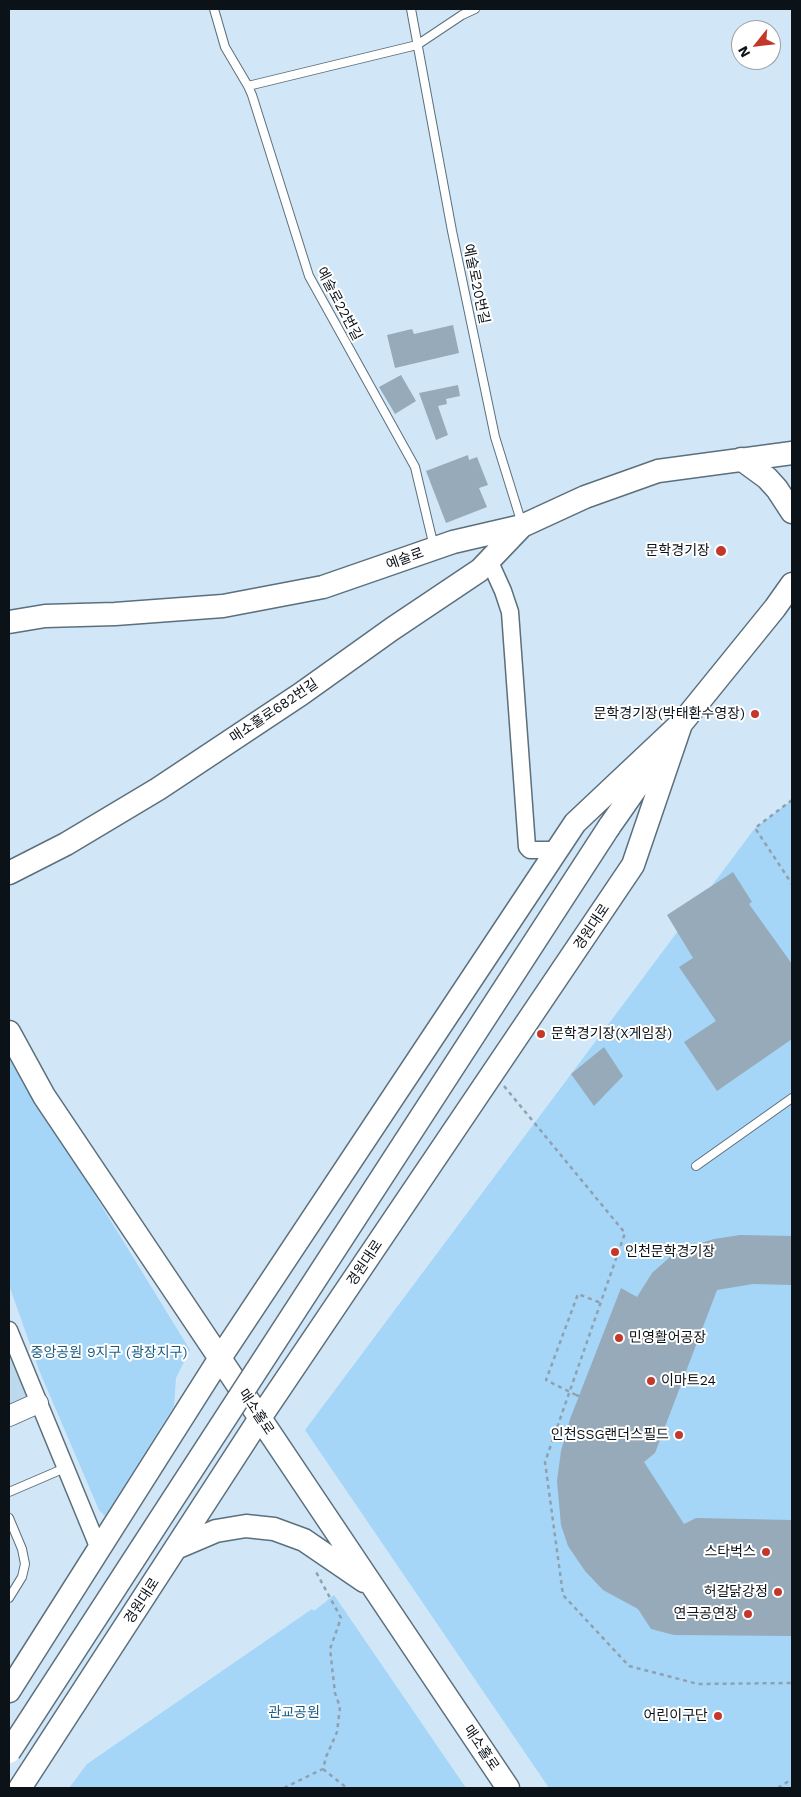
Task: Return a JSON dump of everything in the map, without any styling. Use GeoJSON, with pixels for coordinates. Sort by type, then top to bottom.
{"type":"FeatureCollection","features":[{"type":"Feature","properties":{"kind":"main road","name":"예술로"},"geometry":{"type":"LineString","coordinates":[[9,622],[45,616],[115,614],[224,606],[324,587],[453,542],[522,526],[586,497],[658,471],[792,453]]}},
{"type":"Feature","properties":{"kind":"main road"},"geometry":{"type":"LineString","coordinates":[[741,459],[767,478],[777,489],[792,512]]}},
{"type":"Feature","properties":{"kind":"main road","name":"매소홀로682번길"},"geometry":{"type":"LineString","coordinates":[[9,873],[66,844],[158,789],[301,694],[392,629],[480,570],[522,526]]}},
{"type":"Feature","properties":{"kind":"main road","name":"경원대로"},"geometry":{"type":"LineString","coordinates":[[9,1752],[609,827],[681,724],[780,607],[792,584]]}},
{"type":"Feature","properties":{"kind":"main road","name":"경원대로"},"geometry":{"type":"LineString","coordinates":[[9,1691],[220,1358],[556,850],[575,823],[681,724]]}},
{"type":"Feature","properties":{"kind":"main road","name":"경원대로"},"geometry":{"type":"LineString","coordinates":[[20,1788],[260,1418],[634,865],[681,724]]}},
{"type":"Feature","properties":{"kind":"main road","name":"매소홀로"},"geometry":{"type":"LineString","coordinates":[[9,1032],[44,1096],[508,1788]]}},
{"type":"Feature","properties":{"kind":"main road"},"geometry":{"type":"LineString","coordinates":[[176,1548],[216,1531],[246,1526],[274,1529],[304,1540],[373,1587]]}},
{"type":"Feature","properties":{"kind":"street"},"geometry":{"type":"LineString","coordinates":[[489,560],[510,612],[527,847],[530,850],[556,850]]}},
{"type":"Feature","properties":{"kind":"street"},"geometry":{"type":"LineString","coordinates":[[9,1330],[99,1549]]}},
{"type":"Feature","properties":{"kind":"street"},"geometry":{"type":"LineString","coordinates":[[9,1416],[38,1403]]}},
{"type":"Feature","properties":{"kind":"lane","name":"예술로22번길"},"geometry":{"type":"LineString","coordinates":[[214,9],[225,47],[248,86],[309,276],[414,467],[434,548]]}},
{"type":"Feature","properties":{"kind":"lane","name":"예술로20번길"},"geometry":{"type":"LineString","coordinates":[[411,9],[452,231],[495,437],[522,526]]}},
{"type":"Feature","properties":{"kind":"lane"},"geometry":{"type":"LineString","coordinates":[[248,86],[417,45],[474,9]]}},
{"type":"Feature","properties":{"kind":"lane"},"geometry":{"type":"LineString","coordinates":[[696,1166],[792,1098]]}},
{"type":"Feature","properties":{"kind":"lane"},"geometry":{"type":"LineString","coordinates":[[9,1492],[65,1468]]}},
{"type":"Feature","properties":{"kind":"lane"},"geometry":{"type":"LineString","coordinates":[[9,1518],[22,1549],[25,1564],[22,1577],[9,1598]]}},
{"type":"Feature","properties":{"kind":"path"},"geometry":{"type":"LineString","coordinates":[[792,800],[755,828],[792,884]]}},
{"type":"Feature","properties":{"kind":"path"},"geometry":{"type":"LineString","coordinates":[[493,1073],[625,1233],[545,1462],[563,1595],[629,1666],[698,1684],[792,1683]]}},
{"type":"Feature","properties":{"kind":"path"},"geometry":{"type":"LineString","coordinates":[[579,1396],[546,1380],[578,1294],[600,1303]]}},
{"type":"Feature","properties":{"kind":"path"},"geometry":{"type":"LineString","coordinates":[[314,1567],[341,1618],[330,1650],[335,1693],[340,1707],[337,1732],[326,1756],[323,1769]]}},
{"type":"Feature","properties":{"kind":"path"},"geometry":{"type":"LineString","coordinates":[[284,1788],[323,1769]]}},
{"type":"Feature","properties":{"kind":"path"},"geometry":{"type":"LineString","coordinates":[[323,1769],[347,1788]]}},
{"type":"Feature","properties":{"kind":"path"},"geometry":{"type":"LineString","coordinates":[[778,1788],[792,1779]]}},
{"type":"Feature","properties":{"kind":"path"},"geometry":{"type":"LineString","coordinates":[[292,1788],[295,1783]]}},
{"type":"Feature","properties":{"kind":"shaded area"},"geometry":{"type":"Polygon","coordinates":[[[9,1330],[38,1403],[9,1416],[9,1330]]]}},
{"type":"Feature","properties":{"kind":"green space","name":"인천문학경기장"},"geometry":{"type":"Polygon","coordinates":[[[792,800],[792,1788],[549,1788],[305,1430],[755,828],[792,800]]]}},
{"type":"Feature","properties":{"kind":"green space","name":"중앙공원 9지구 (광장지구)"},"geometry":{"type":"Polygon","coordinates":[[[9,1055],[190,1350],[176,1378],[174,1406],[105,1516],[99,1510],[39,1370],[9,1285],[9,1055]]]}},
{"type":"Feature","properties":{"kind":"green space","name":"관교공원"},"geometry":{"type":"Polygon","coordinates":[[[334,1595],[466,1788],[69,1788],[87,1764],[312,1609],[314,1611],[334,1595]]]}},
{"type":"Feature","properties":{"kind":"building"},"geometry":{"type":"Polygon","coordinates":[[[453,325],[459,353],[395,368],[387,335],[412,329],[414,334],[453,325]]]}},
{"type":"Feature","properties":{"kind":"building"},"geometry":{"type":"Polygon","coordinates":[[[401,375],[416,401],[395,414],[379,387],[401,375]]]}},
{"type":"Feature","properties":{"kind":"building"},"geometry":{"type":"Polygon","coordinates":[[[458,385],[460,396],[446,399],[447,404],[438,406],[448,435],[436,440],[419,393],[458,385]]]}},
{"type":"Feature","properties":{"kind":"building"},"geometry":{"type":"Polygon","coordinates":[[[468,455],[469,460],[477,457],[488,485],[479,488],[487,507],[446,523],[426,471],[468,455]]]}},
{"type":"Feature","properties":{"kind":"building"},"geometry":{"type":"Polygon","coordinates":[[[733,872],[752,902],[749,904],[792,964],[792,1039],[717,1091],[684,1042],[716,1021],[679,967],[693,958],[667,915],[733,872]]]}},
{"type":"Feature","properties":{"kind":"building"},"geometry":{"type":"Polygon","coordinates":[[[604,1047],[623,1076],[594,1106],[571,1074],[604,1047]]]}},
{"type":"Feature","properties":{"kind":"building","name":"인천SSG랜더스필드"},"geometry":{"type":"Polygon","coordinates":[[[740,1235],[792,1236],[792,1285],[753,1284],[717,1290],[655,1453],[644,1462],[684,1524],[696,1518],[792,1520],[792,1636],[674,1635],[651,1629],[638,1609],[603,1590],[585,1571],[568,1546],[561,1525],[557,1481],[561,1451],[570,1419],[621,1288],[637,1297],[652,1273],[670,1257],[692,1246],[714,1239],[740,1235]]]}},
{"type":"Feature","properties":{"kind":"place","name":"문학경기장"},"geometry":{"type":"Point","coordinates":[721,551]}},
{"type":"Feature","properties":{"kind":"place","name":"문학경기장(박태환수영장)"},"geometry":{"type":"Point","coordinates":[755,714]}},
{"type":"Feature","properties":{"kind":"place","name":"문학경기장(X게임장)"},"geometry":{"type":"Point","coordinates":[541,1034]}},
{"type":"Feature","properties":{"kind":"place","name":"인천문학경기장"},"geometry":{"type":"Point","coordinates":[615,1252]}},
{"type":"Feature","properties":{"kind":"place","name":"민영활어공장"},"geometry":{"type":"Point","coordinates":[619,1338]}},
{"type":"Feature","properties":{"kind":"place","name":"이마트24"},"geometry":{"type":"Point","coordinates":[651,1381]}},
{"type":"Feature","properties":{"kind":"place","name":"인천SSG랜더스필드"},"geometry":{"type":"Point","coordinates":[679,1435]}},
{"type":"Feature","properties":{"kind":"place","name":"스타벅스"},"geometry":{"type":"Point","coordinates":[766,1552]}},
{"type":"Feature","properties":{"kind":"place","name":"허갈닭강정"},"geometry":{"type":"Point","coordinates":[778,1592]}},
{"type":"Feature","properties":{"kind":"place","name":"연극공연장"},"geometry":{"type":"Point","coordinates":[748,1614]}},
{"type":"Feature","properties":{"kind":"place","name":"어린이구단"},"geometry":{"type":"Point","coordinates":[718,1716]}}]}
